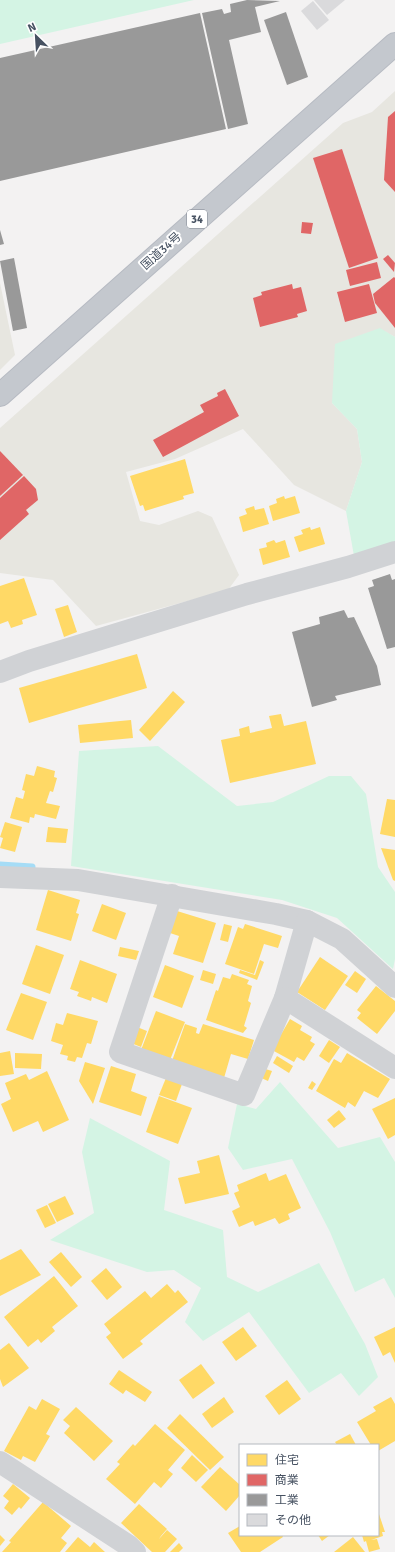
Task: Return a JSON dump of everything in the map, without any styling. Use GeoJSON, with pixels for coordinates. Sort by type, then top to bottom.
{"type":"FeatureCollection","features":[{"type":"Feature","properties":{"kind":"highway","name":"国道34号"},"geometry":{"type":"LineString","coordinates":[[0,395],[395,44]]}},
{"type":"Feature","properties":{"kind":"street"},"geometry":{"type":"LineString","coordinates":[[0,672],[29,661],[247,594],[348,567],[395,552]]}},
{"type":"Feature","properties":{"kind":"street"},"geometry":{"type":"LineString","coordinates":[[0,877],[78,880],[172,895],[307,921],[342,939],[394,984]]}},
{"type":"Feature","properties":{"kind":"street"},"geometry":{"type":"LineString","coordinates":[[172,895],[120,1052],[244,1095],[285,998],[307,921]]}},
{"type":"Feature","properties":{"kind":"street"},"geometry":{"type":"LineString","coordinates":[[285,998],[395,1068]]}},
{"type":"Feature","properties":{"kind":"street"},"geometry":{"type":"LineString","coordinates":[[0,1462],[136,1552]]}},
{"type":"Feature","properties":{"kind":"shaded area"},"geometry":{"type":"Polygon","coordinates":[[[395,91],[395,337],[380,329],[332,403],[357,429],[362,462],[346,511],[294,485],[243,429],[175,459],[126,472],[140,521],[159,525],[198,511],[212,517],[239,575],[228,590],[96,626],[53,580],[0,573],[0,428],[343,123],[372,112],[395,91]]]}},
{"type":"Feature","properties":{"kind":"shaded area"},"geometry":{"type":"Polygon","coordinates":[[[0,283],[15,355],[0,370],[0,283]]]}},
{"type":"Feature","properties":{"kind":"green space"},"geometry":{"type":"Polygon","coordinates":[[[0,0],[194,0],[0,44],[0,0]]]}},
{"type":"Feature","properties":{"kind":"green space"},"geometry":{"type":"Polygon","coordinates":[[[380,328],[395,337],[395,542],[354,556],[346,511],[362,462],[357,429],[332,403],[335,344],[380,328]]]}},
{"type":"Feature","properties":{"kind":"green space"},"geometry":{"type":"Polygon","coordinates":[[[158,746],[237,806],[273,802],[329,776],[351,776],[366,794],[378,867],[395,892],[395,959],[393,969],[337,918],[282,900],[71,866],[79,751],[158,746]]]}},
{"type":"Feature","properties":{"kind":"green space"},"geometry":{"type":"Polygon","coordinates":[[[280,1082],[338,1148],[380,1137],[395,1162],[395,1298],[384,1278],[355,1292],[330,1232],[292,1159],[243,1170],[228,1148],[237,1104],[256,1109],[280,1082]]]}},
{"type":"Feature","properties":{"kind":"green space"},"geometry":{"type":"Polygon","coordinates":[[[90,1118],[170,1161],[164,1210],[223,1230],[227,1277],[258,1292],[319,1263],[365,1344],[378,1377],[359,1396],[341,1373],[309,1393],[249,1312],[203,1341],[185,1322],[201,1288],[174,1270],[147,1272],[50,1240],[94,1213],[82,1152],[90,1118]]]}},
{"type":"Feature","properties":{"kind":"building: 住宅"},"geometry":{"type":"Polygon","coordinates":[[[185,459],[194,493],[183,496],[184,499],[145,511],[143,505],[140,506],[130,476],[185,459]]]}},
{"type":"Feature","properties":{"kind":"building: 住宅"},"geometry":{"type":"Polygon","coordinates":[[[284,496],[285,499],[295,496],[300,513],[273,521],[269,506],[277,503],[276,499],[284,496]]]}},
{"type":"Feature","properties":{"kind":"building: 住宅"},"geometry":{"type":"Polygon","coordinates":[[[254,506],[255,510],[264,508],[269,524],[243,532],[239,517],[247,514],[245,509],[254,506]]]}},
{"type":"Feature","properties":{"kind":"building: 住宅"},"geometry":{"type":"Polygon","coordinates":[[[310,527],[311,530],[320,527],[325,544],[299,552],[294,537],[303,534],[301,530],[310,527]]]}},
{"type":"Feature","properties":{"kind":"building: 住宅"},"geometry":{"type":"Polygon","coordinates":[[[274,540],[276,543],[285,540],[290,557],[263,565],[259,549],[267,547],[266,543],[274,540]]]}},
{"type":"Feature","properties":{"kind":"building: 住宅"},"geometry":{"type":"Polygon","coordinates":[[[24,578],[37,615],[22,620],[23,624],[11,628],[8,621],[0,624],[0,586],[24,578]]]}},
{"type":"Feature","properties":{"kind":"building: 住宅"},"geometry":{"type":"Polygon","coordinates":[[[68,605],[77,632],[64,637],[55,609],[68,605]]]}},
{"type":"Feature","properties":{"kind":"building: 住宅"},"geometry":{"type":"Polygon","coordinates":[[[137,654],[147,688],[29,723],[19,688],[137,654]]]}},
{"type":"Feature","properties":{"kind":"building: 住宅"},"geometry":{"type":"Polygon","coordinates":[[[173,691],[185,702],[150,741],[139,730],[173,691]]]}},
{"type":"Feature","properties":{"kind":"building: 住宅"},"geometry":{"type":"Polygon","coordinates":[[[281,714],[284,726],[306,721],[316,764],[230,783],[221,740],[240,736],[239,729],[249,726],[250,733],[272,728],[269,716],[281,714]]]}},
{"type":"Feature","properties":{"kind":"building: 住宅"},"geometry":{"type":"Polygon","coordinates":[[[131,720],[133,738],[80,743],[78,725],[131,720]]]}},
{"type":"Feature","properties":{"kind":"building: 住宅"},"geometry":{"type":"Polygon","coordinates":[[[37,766],[55,771],[54,777],[57,778],[53,792],[50,791],[46,803],[60,806],[56,819],[35,814],[34,818],[30,817],[29,823],[10,818],[16,797],[23,799],[25,791],[22,790],[26,774],[34,776],[37,766]]]}},
{"type":"Feature","properties":{"kind":"building: 住宅"},"geometry":{"type":"Polygon","coordinates":[[[387,799],[395,800],[395,837],[380,834],[387,799]]]}},
{"type":"Feature","properties":{"kind":"building: 住宅"},"geometry":{"type":"Polygon","coordinates":[[[5,822],[22,827],[15,852],[0,848],[3,838],[0,837],[5,822]]]}},
{"type":"Feature","properties":{"kind":"building: 住宅"},"geometry":{"type":"Polygon","coordinates":[[[48,827],[68,829],[66,843],[46,842],[48,827]]]}},
{"type":"Feature","properties":{"kind":"building: 住宅"},"geometry":{"type":"Polygon","coordinates":[[[381,848],[395,850],[395,881],[393,880],[381,848]]]}},
{"type":"Feature","properties":{"kind":"building: 住宅"},"geometry":{"type":"Polygon","coordinates":[[[48,890],[80,900],[76,913],[79,914],[71,941],[36,930],[48,890]]]}},
{"type":"Feature","properties":{"kind":"building: 住宅"},"geometry":{"type":"Polygon","coordinates":[[[102,904],[126,913],[116,940],[92,931],[102,904]]]}},
{"type":"Feature","properties":{"kind":"building: 住宅"},"geometry":{"type":"Polygon","coordinates":[[[177,911],[216,923],[203,963],[173,954],[179,936],[170,933],[177,911]]]}},
{"type":"Feature","properties":{"kind":"building: 住宅"},"geometry":{"type":"Polygon","coordinates":[[[224,924],[232,926],[228,942],[220,940],[224,924]]]}},
{"type":"Feature","properties":{"kind":"building: 住宅"},"geometry":{"type":"Polygon","coordinates":[[[245,924],[282,936],[278,948],[264,944],[254,974],[225,964],[238,927],[243,929],[245,924]]]}},
{"type":"Feature","properties":{"kind":"building: 住宅"},"geometry":{"type":"Polygon","coordinates":[[[36,945],[64,955],[50,994],[22,984],[36,945]]]}},
{"type":"Feature","properties":{"kind":"building: 住宅"},"geometry":{"type":"Polygon","coordinates":[[[120,947],[139,951],[136,960],[118,956],[120,947]]]}},
{"type":"Feature","properties":{"kind":"building: 住宅"},"geometry":{"type":"Polygon","coordinates":[[[320,957],[348,976],[325,1010],[297,992],[320,957]]]}},
{"type":"Feature","properties":{"kind":"building: 住宅"},"geometry":{"type":"Polygon","coordinates":[[[80,960],[117,974],[107,1003],[92,997],[91,1001],[77,996],[79,992],[70,989],[80,960]]]}},
{"type":"Feature","properties":{"kind":"building: 住宅"},"geometry":{"type":"Polygon","coordinates":[[[260,960],[264,962],[257,980],[239,973],[240,970],[255,975],[260,960]]]}},
{"type":"Feature","properties":{"kind":"building: 住宅"},"geometry":{"type":"Polygon","coordinates":[[[165,965],[194,976],[182,1008],[153,997],[165,965]]]}},
{"type":"Feature","properties":{"kind":"building: 住宅"},"geometry":{"type":"Polygon","coordinates":[[[203,970],[216,974],[213,984],[200,980],[203,970]]]}},
{"type":"Feature","properties":{"kind":"building: 住宅"},"geometry":{"type":"Polygon","coordinates":[[[355,971],[366,979],[357,993],[345,985],[355,971]]]}},
{"type":"Feature","properties":{"kind":"building: 住宅"},"geometry":{"type":"Polygon","coordinates":[[[232,974],[249,980],[247,984],[252,986],[248,1001],[251,1003],[244,1026],[247,1028],[243,1033],[206,1020],[216,990],[218,991],[223,977],[230,979],[232,974]]]}},
{"type":"Feature","properties":{"kind":"building: 住宅"},"geometry":{"type":"Polygon","coordinates":[[[376,986],[395,1001],[395,1011],[377,1034],[357,1018],[361,1013],[357,1010],[376,986]]]}},
{"type":"Feature","properties":{"kind":"building: 住宅"},"geometry":{"type":"Polygon","coordinates":[[[21,993],[47,1002],[33,1040],[6,1030],[21,993]]]}},
{"type":"Feature","properties":{"kind":"building: 住宅"},"geometry":{"type":"Polygon","coordinates":[[[156,1011],[185,1022],[170,1060],[141,1050],[156,1011]]]}},
{"type":"Feature","properties":{"kind":"building: 住宅"},"geometry":{"type":"Polygon","coordinates":[[[67,1013],[98,1021],[91,1044],[87,1043],[82,1058],[77,1057],[75,1062],[67,1060],[68,1056],[60,1054],[63,1045],[51,1041],[56,1023],[63,1025],[67,1013]]]}},
{"type":"Feature","properties":{"kind":"building: 住宅"},"geometry":{"type":"Polygon","coordinates":[[[290,1019],[302,1026],[300,1030],[312,1037],[310,1041],[315,1044],[304,1061],[297,1057],[294,1062],[272,1050],[290,1019]]]}},
{"type":"Feature","properties":{"kind":"building: 住宅"},"geometry":{"type":"Polygon","coordinates":[[[185,1024],[197,1028],[196,1033],[199,1034],[203,1024],[254,1040],[248,1059],[231,1054],[224,1078],[172,1061],[185,1024]]]}},
{"type":"Feature","properties":{"kind":"building: 住宅"},"geometry":{"type":"Polygon","coordinates":[[[137,1027],[147,1031],[141,1047],[131,1043],[137,1027]]]}},
{"type":"Feature","properties":{"kind":"building: 住宅"},"geometry":{"type":"Polygon","coordinates":[[[329,1040],[340,1047],[329,1063],[319,1056],[329,1040]]]}},
{"type":"Feature","properties":{"kind":"building: 住宅"},"geometry":{"type":"Polygon","coordinates":[[[10,1051],[14,1074],[0,1076],[0,1053],[10,1051]]]}},
{"type":"Feature","properties":{"kind":"building: 住宅"},"geometry":{"type":"Polygon","coordinates":[[[15,1053],[42,1054],[41,1069],[15,1068],[15,1053]]]}},
{"type":"Feature","properties":{"kind":"building: 住宅"},"geometry":{"type":"Polygon","coordinates":[[[347,1053],[390,1079],[378,1098],[364,1091],[355,1107],[348,1102],[345,1108],[316,1091],[334,1059],[341,1063],[347,1053]]]}},
{"type":"Feature","properties":{"kind":"building: 住宅"},"geometry":{"type":"Polygon","coordinates":[[[277,1056],[293,1066],[289,1073],[273,1063],[277,1056]]]}},
{"type":"Feature","properties":{"kind":"building: 住宅"},"geometry":{"type":"Polygon","coordinates":[[[85,1062],[105,1068],[93,1104],[79,1081],[85,1062]]]}},
{"type":"Feature","properties":{"kind":"building: 住宅"},"geometry":{"type":"Polygon","coordinates":[[[111,1066],[136,1074],[131,1091],[147,1097],[141,1116],[99,1102],[111,1066]]]}},
{"type":"Feature","properties":{"kind":"building: 住宅"},"geometry":{"type":"Polygon","coordinates":[[[262,1068],[272,1071],[268,1081],[259,1077],[262,1068]]]}},
{"type":"Feature","properties":{"kind":"building: 住宅"},"geometry":{"type":"Polygon","coordinates":[[[47,1071],[69,1120],[43,1132],[38,1121],[13,1132],[1,1104],[11,1099],[5,1083],[26,1074],[29,1080],[47,1071]]]}},
{"type":"Feature","properties":{"kind":"building: 住宅"},"geometry":{"type":"Polygon","coordinates":[[[166,1078],[182,1084],[176,1101],[159,1095],[166,1078]]]}},
{"type":"Feature","properties":{"kind":"building: 住宅"},"geometry":{"type":"Polygon","coordinates":[[[312,1081],[316,1084],[312,1090],[308,1088],[312,1081]]]}},
{"type":"Feature","properties":{"kind":"building: 住宅"},"geometry":{"type":"Polygon","coordinates":[[[159,1096],[192,1108],[178,1144],[146,1132],[159,1096]]]}},
{"type":"Feature","properties":{"kind":"building: 住宅"},"geometry":{"type":"Polygon","coordinates":[[[395,1098],[395,1135],[388,1139],[372,1109],[395,1098]]]}},
{"type":"Feature","properties":{"kind":"building: 住宅"},"geometry":{"type":"Polygon","coordinates":[[[339,1110],[346,1119],[334,1128],[327,1120],[339,1110]]]}},
{"type":"Feature","properties":{"kind":"building: 住宅"},"geometry":{"type":"Polygon","coordinates":[[[219,1155],[229,1194],[185,1204],[178,1178],[200,1173],[197,1161],[219,1155]]]}},
{"type":"Feature","properties":{"kind":"building: 住宅"},"geometry":{"type":"Polygon","coordinates":[[[266,1173],[269,1181],[286,1174],[301,1208],[288,1214],[290,1219],[279,1224],[275,1218],[255,1226],[253,1221],[239,1227],[232,1211],[240,1207],[234,1193],[239,1191],[237,1185],[266,1173]]]}},
{"type":"Feature","properties":{"kind":"building: 住宅"},"geometry":{"type":"Polygon","coordinates":[[[65,1196],[74,1214],[57,1222],[48,1204],[65,1196]]]}},
{"type":"Feature","properties":{"kind":"building: 住宅"},"geometry":{"type":"Polygon","coordinates":[[[47,1205],[56,1223],[45,1228],[36,1210],[47,1205]]]}},
{"type":"Feature","properties":{"kind":"building: 住宅"},"geometry":{"type":"Polygon","coordinates":[[[21,1249],[41,1275],[0,1296],[0,1260],[21,1249]]]}},
{"type":"Feature","properties":{"kind":"building: 住宅"},"geometry":{"type":"Polygon","coordinates":[[[61,1252],[82,1277],[71,1287],[49,1262],[61,1252]]]}},
{"type":"Feature","properties":{"kind":"building: 住宅"},"geometry":{"type":"Polygon","coordinates":[[[106,1268],[122,1287],[107,1300],[91,1281],[106,1268]]]}},
{"type":"Feature","properties":{"kind":"building: 住宅"},"geometry":{"type":"Polygon","coordinates":[[[54,1276],[78,1306],[52,1327],[55,1331],[41,1343],[38,1339],[28,1347],[4,1317],[54,1276]]]}},
{"type":"Feature","properties":{"kind":"building: 住宅"},"geometry":{"type":"Polygon","coordinates":[[[167,1284],[175,1293],[178,1290],[188,1302],[140,1341],[143,1344],[123,1359],[106,1337],[111,1333],[104,1324],[145,1291],[151,1298],[167,1284]]]}},
{"type":"Feature","properties":{"kind":"building: 住宅"},"geometry":{"type":"Polygon","coordinates":[[[243,1327],[257,1346],[236,1361],[222,1342],[243,1327]]]}},
{"type":"Feature","properties":{"kind":"building: 住宅"},"geometry":{"type":"Polygon","coordinates":[[[395,1327],[395,1363],[390,1352],[383,1356],[374,1337],[395,1327]]]}},
{"type":"Feature","properties":{"kind":"building: 住宅"},"geometry":{"type":"Polygon","coordinates":[[[9,1343],[29,1368],[3,1387],[0,1379],[0,1350],[9,1343]]]}},
{"type":"Feature","properties":{"kind":"building: 住宅"},"geometry":{"type":"Polygon","coordinates":[[[201,1364],[215,1383],[193,1399],[179,1380],[201,1364]]]}},
{"type":"Feature","properties":{"kind":"building: 住宅"},"geometry":{"type":"Polygon","coordinates":[[[119,1370],[152,1392],[145,1402],[126,1390],[123,1394],[109,1384],[119,1370]]]}},
{"type":"Feature","properties":{"kind":"building: 住宅"},"geometry":{"type":"Polygon","coordinates":[[[287,1380],[301,1399],[279,1415],[265,1396],[287,1380]]]}},
{"type":"Feature","properties":{"kind":"building: 住宅"},"geometry":{"type":"Polygon","coordinates":[[[224,1397],[234,1412],[212,1428],[202,1414],[224,1397]]]}},
{"type":"Feature","properties":{"kind":"building: 住宅"},"geometry":{"type":"Polygon","coordinates":[[[391,1397],[395,1404],[395,1441],[379,1450],[379,1444],[370,1444],[357,1422],[376,1411],[373,1407],[391,1397]]]}},
{"type":"Feature","properties":{"kind":"building: 住宅"},"geometry":{"type":"Polygon","coordinates":[[[42,1399],[60,1409],[46,1434],[50,1436],[35,1462],[23,1456],[21,1460],[4,1451],[29,1406],[36,1410],[42,1399]]]}},
{"type":"Feature","properties":{"kind":"building: 住宅"},"geometry":{"type":"Polygon","coordinates":[[[76,1407],[113,1441],[94,1461],[64,1433],[70,1426],[63,1420],[76,1407]]]}},
{"type":"Feature","properties":{"kind":"building: 住宅"},"geometry":{"type":"Polygon","coordinates":[[[180,1414],[224,1457],[210,1470],[167,1428],[180,1414]]]}},
{"type":"Feature","properties":{"kind":"building: 住宅"},"geometry":{"type":"Polygon","coordinates":[[[155,1424],[185,1450],[168,1470],[173,1474],[161,1488],[154,1482],[135,1504],[106,1479],[120,1464],[117,1462],[133,1444],[135,1446],[155,1424]]]}},
{"type":"Feature","properties":{"kind":"building: 住宅"},"geometry":{"type":"Polygon","coordinates":[[[350,1434],[355,1444],[336,1444],[335,1442],[350,1434]]]}},
{"type":"Feature","properties":{"kind":"building: 住宅"},"geometry":{"type":"Polygon","coordinates":[[[192,1455],[208,1470],[196,1482],[181,1468],[192,1455]]]}},
{"type":"Feature","properties":{"kind":"building: 住宅"},"geometry":{"type":"Polygon","coordinates":[[[220,1467],[239,1484],[239,1496],[226,1511],[201,1487],[220,1467]]]}},
{"type":"Feature","properties":{"kind":"building: 住宅"},"geometry":{"type":"Polygon","coordinates":[[[13,1484],[30,1498],[21,1509],[19,1507],[12,1515],[4,1508],[9,1501],[3,1496],[13,1484]]]}},
{"type":"Feature","properties":{"kind":"building: 住宅"},"geometry":{"type":"Polygon","coordinates":[[[43,1502],[71,1526],[61,1538],[67,1543],[60,1552],[2,1552],[11,1542],[9,1541],[43,1502]]]}},
{"type":"Feature","properties":{"kind":"building: 住宅"},"geometry":{"type":"Polygon","coordinates":[[[139,1504],[167,1529],[159,1539],[167,1530],[177,1539],[165,1552],[152,1552],[121,1523],[139,1504]]]}},
{"type":"Feature","properties":{"kind":"building: 住宅"},"geometry":{"type":"Polygon","coordinates":[[[379,1514],[385,1532],[382,1532],[383,1536],[371,1540],[377,1539],[380,1549],[369,1552],[366,1541],[364,1542],[362,1536],[379,1536],[379,1514]]]}},
{"type":"Feature","properties":{"kind":"building: 住宅"},"geometry":{"type":"Polygon","coordinates":[[[239,1527],[239,1536],[283,1537],[260,1552],[241,1552],[228,1533],[239,1527]]]}},
{"type":"Feature","properties":{"kind":"building: 住宅"},"geometry":{"type":"Polygon","coordinates":[[[0,1535],[5,1540],[0,1546],[0,1535]]]}},
{"type":"Feature","properties":{"kind":"building: 住宅"},"geometry":{"type":"Polygon","coordinates":[[[319,1536],[329,1536],[322,1541],[319,1536]]]}},
{"type":"Feature","properties":{"kind":"building: 住宅"},"geometry":{"type":"Polygon","coordinates":[[[78,1537],[90,1547],[94,1542],[105,1552],[65,1552],[78,1537]]]}},
{"type":"Feature","properties":{"kind":"building: 住宅"},"geometry":{"type":"Polygon","coordinates":[[[353,1537],[365,1552],[334,1552],[353,1537]]]}},
{"type":"Feature","properties":{"kind":"building: 住宅"},"geometry":{"type":"Polygon","coordinates":[[[179,1543],[183,1548],[179,1552],[170,1552],[179,1543]]]}},
{"type":"Feature","properties":{"kind":"building: 商業"},"geometry":{"type":"Polygon","coordinates":[[[395,111],[395,192],[384,180],[388,117],[395,111]]]}},
{"type":"Feature","properties":{"kind":"building: 商業"},"geometry":{"type":"Polygon","coordinates":[[[342,149],[378,258],[349,268],[313,158],[342,149]]]}},
{"type":"Feature","properties":{"kind":"building: 商業"},"geometry":{"type":"Polygon","coordinates":[[[302,222],[313,223],[311,234],[301,233],[302,222]]]}},
{"type":"Feature","properties":{"kind":"building: 商業"},"geometry":{"type":"Polygon","coordinates":[[[388,255],[395,263],[394,272],[383,259],[388,255]]]}},
{"type":"Feature","properties":{"kind":"building: 商業"},"geometry":{"type":"Polygon","coordinates":[[[377,262],[381,278],[350,286],[346,270],[377,262]]]}},
{"type":"Feature","properties":{"kind":"building: 商業"},"geometry":{"type":"Polygon","coordinates":[[[394,277],[395,328],[375,303],[373,294],[394,277]]]}},
{"type":"Feature","properties":{"kind":"building: 商業"},"geometry":{"type":"Polygon","coordinates":[[[292,284],[293,289],[301,287],[307,311],[297,314],[298,317],[260,327],[253,298],[262,295],[261,292],[292,284]]]}},
{"type":"Feature","properties":{"kind":"building: 商業"},"geometry":{"type":"Polygon","coordinates":[[[369,284],[377,313],[345,322],[337,292],[369,284]]]}},
{"type":"Feature","properties":{"kind":"building: 商業"},"geometry":{"type":"Polygon","coordinates":[[[225,389],[239,416],[163,457],[153,440],[204,412],[200,405],[218,396],[217,393],[225,389]]]}},
{"type":"Feature","properties":{"kind":"building: 商業"},"geometry":{"type":"Polygon","coordinates":[[[0,451],[23,475],[0,496],[0,451]]]}},
{"type":"Feature","properties":{"kind":"building: 商業"},"geometry":{"type":"Polygon","coordinates":[[[24,476],[36,489],[38,500],[26,510],[29,514],[0,540],[0,498],[24,476]]]}},
{"type":"Feature","properties":{"kind":"building: 工業"},"geometry":{"type":"Polygon","coordinates":[[[247,0],[280,1],[255,7],[261,32],[229,40],[248,124],[228,129],[202,13],[222,9],[224,14],[231,12],[230,4],[247,0]]]}},
{"type":"Feature","properties":{"kind":"building: 工業"},"geometry":{"type":"Polygon","coordinates":[[[286,12],[308,77],[287,85],[264,20],[286,12]]]}},
{"type":"Feature","properties":{"kind":"building: 工業"},"geometry":{"type":"Polygon","coordinates":[[[200,13],[226,129],[0,181],[0,58],[200,13]]]}},
{"type":"Feature","properties":{"kind":"building: 工業"},"geometry":{"type":"Polygon","coordinates":[[[0,230],[4,244],[0,245],[0,230]]]}},
{"type":"Feature","properties":{"kind":"building: 工業"},"geometry":{"type":"Polygon","coordinates":[[[14,258],[27,328],[13,331],[0,261],[14,258]]]}},
{"type":"Feature","properties":{"kind":"building: 工業"},"geometry":{"type":"Polygon","coordinates":[[[390,574],[392,580],[395,579],[395,647],[387,649],[368,588],[374,586],[372,580],[390,574]]]}},
{"type":"Feature","properties":{"kind":"building: 工業"},"geometry":{"type":"Polygon","coordinates":[[[344,610],[348,618],[354,617],[377,666],[381,685],[335,696],[337,700],[312,707],[292,632],[320,624],[319,617],[344,610]]]}},
{"type":"Feature","properties":{"kind":"building: その他"},"geometry":{"type":"Polygon","coordinates":[[[314,0],[345,0],[327,15],[314,0]]]}},
{"type":"Feature","properties":{"kind":"building: その他"},"geometry":{"type":"Polygon","coordinates":[[[313,1],[329,20],[317,30],[301,11],[313,1]]]}},
{"type":"Feature","properties":{"kind":"waterway"},"geometry":{"type":"LineString","coordinates":[[0,865],[32,867]]}}]}
